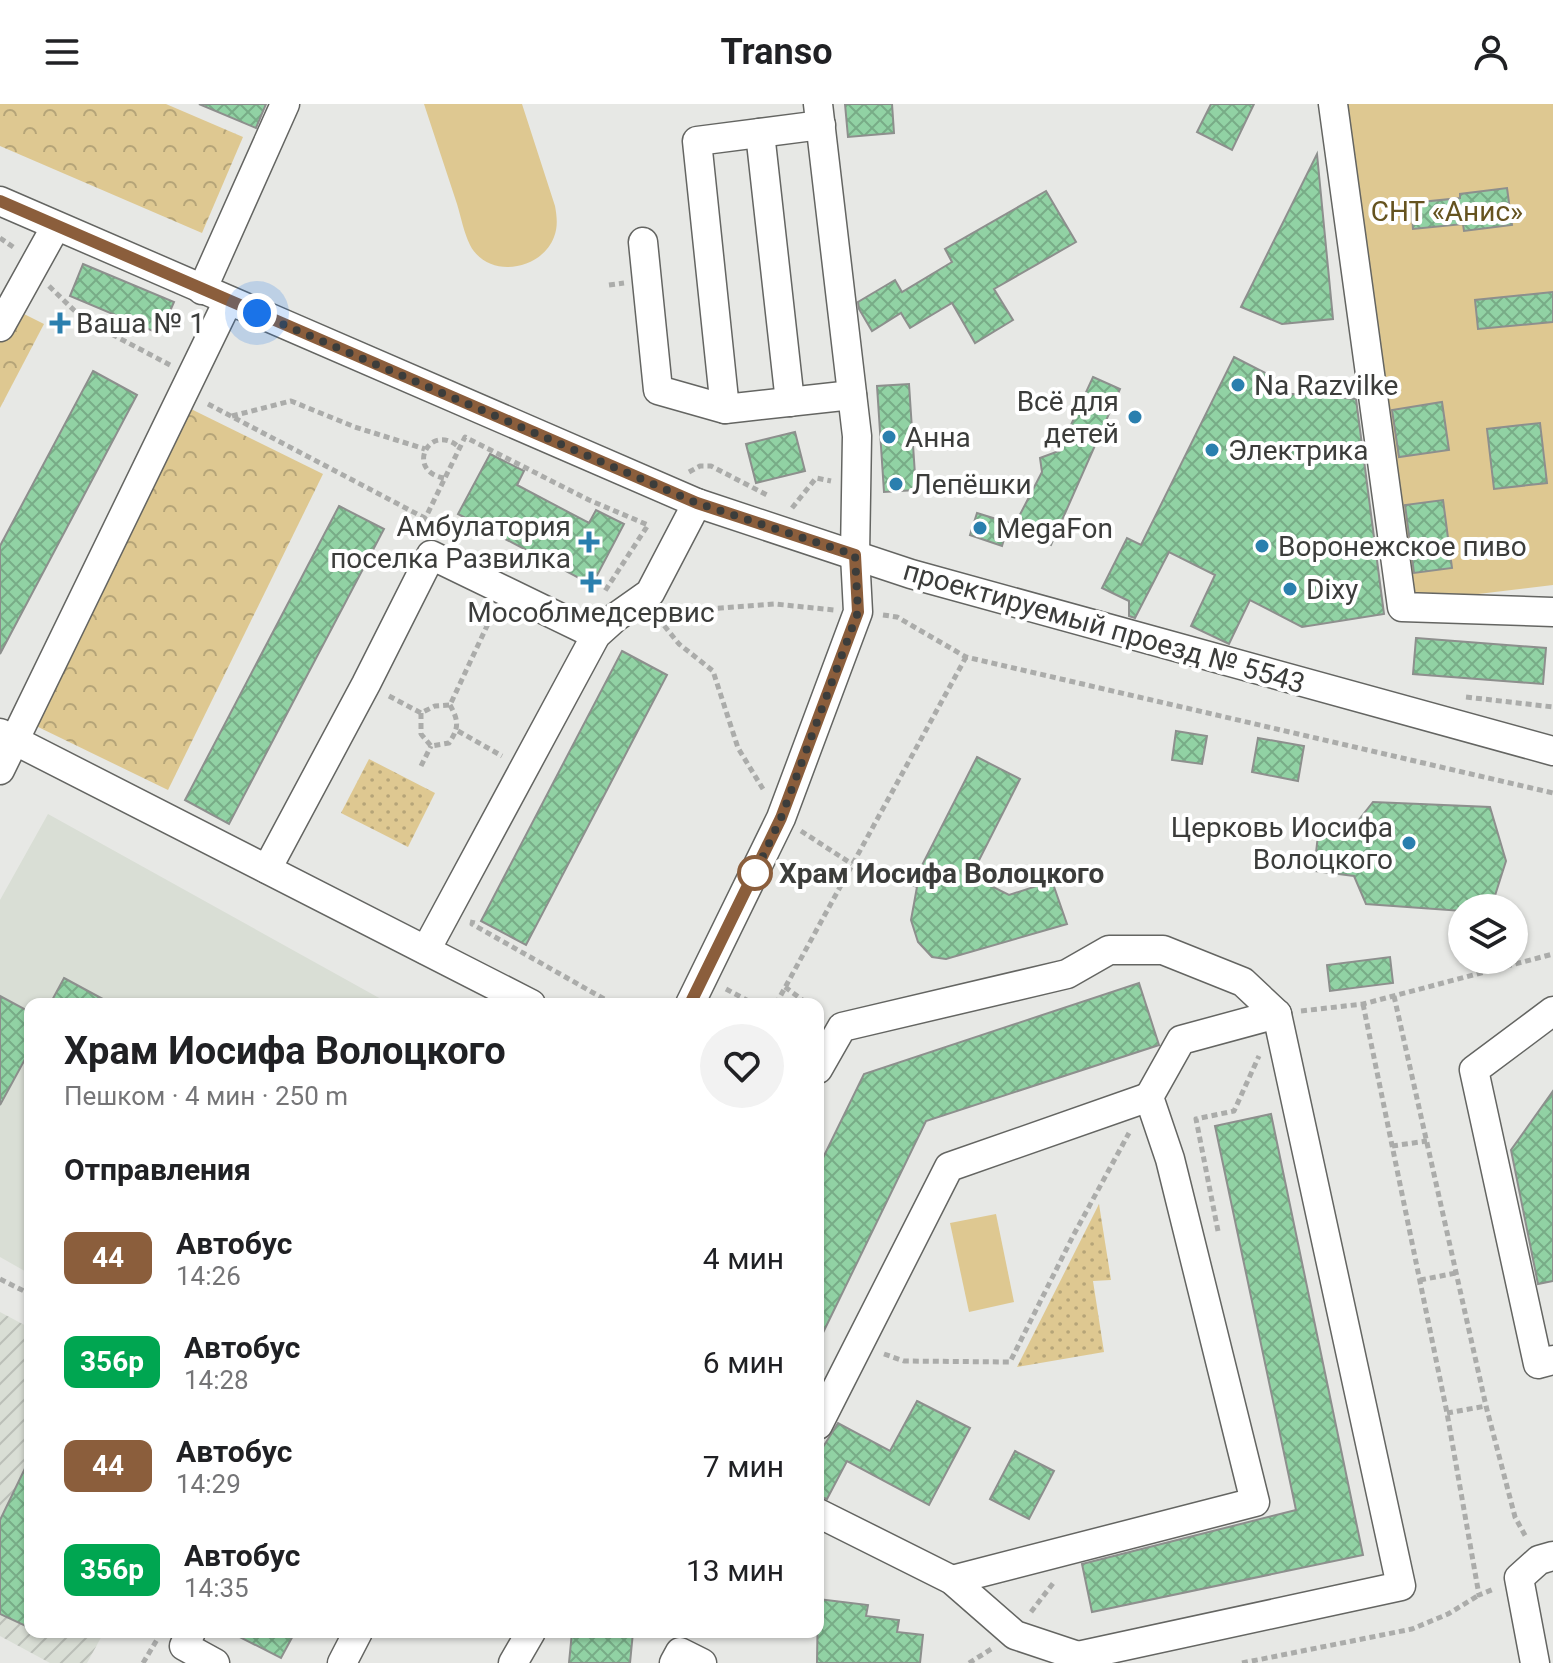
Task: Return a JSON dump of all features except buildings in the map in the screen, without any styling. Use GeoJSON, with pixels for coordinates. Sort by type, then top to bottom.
{"type":"FeatureCollection","features":[{"type":"Feature","properties":{"kind":"street"},"geometry":{"type":"LineString","coordinates":[[202,290],[285,104]]}},
{"type":"Feature","properties":{"kind":"street"},"geometry":{"type":"LineString","coordinates":[[1333,104],[1402,607],[1553,612]]}},
{"type":"Feature","properties":{"kind":"street"},"geometry":{"type":"LineString","coordinates":[[693,998],[781,818],[858,612],[855,555],[857,436],[820,115],[760,133],[697,141],[725,409]]}},
{"type":"Feature","properties":{"kind":"street"},"geometry":{"type":"LineString","coordinates":[[760,133],[790,402]]}},
{"type":"Feature","properties":{"kind":"street","name":"проектируемый проезд № 5543"},"geometry":{"type":"LineString","coordinates":[[0,201],[697,503],[911,574],[1553,749]]}},
{"type":"Feature","properties":{"kind":"street"},"geometry":{"type":"LineString","coordinates":[[0,327],[56,226]]}},
{"type":"Feature","properties":{"kind":"street"},"geometry":{"type":"LineString","coordinates":[[643,242],[658,390],[725,409],[852,395]]}},
{"type":"Feature","properties":{"kind":"street"},"geometry":{"type":"LineString","coordinates":[[0,770],[8,737],[228,301]]}},
{"type":"Feature","properties":{"kind":"street"},"geometry":{"type":"LineString","coordinates":[[426,950],[596,635],[650,593],[697,503]]}},
{"type":"Feature","properties":{"kind":"street"},"geometry":{"type":"LineString","coordinates":[[267,869],[431,555],[596,635]]}},
{"type":"Feature","properties":{"kind":"street"},"geometry":{"type":"LineString","coordinates":[[8,737],[426,950],[512,998]]}},
{"type":"Feature","properties":{"kind":"street"},"geometry":{"type":"LineString","coordinates":[[824,1058],[842,1027],[1067,974],[1109,950],[1163,950],[1243,982],[1277,1014],[1401,1586],[1076,1660],[1015,1635],[952,1580],[824,1516]]}},
{"type":"Feature","properties":{"kind":"street"},"geometry":{"type":"LineString","coordinates":[[1553,1011],[1474,1070],[1538,1364],[1553,1360]]}},
{"type":"Feature","properties":{"kind":"street"},"geometry":{"type":"LineString","coordinates":[[824,1413],[949,1167],[1149,1097],[1181,1040],[1277,1014]]}},
{"type":"Feature","properties":{"kind":"street"},"geometry":{"type":"LineString","coordinates":[[952,1580],[1255,1502],[1170,1159],[1149,1097]]}},
{"type":"Feature","properties":{"kind":"street"},"geometry":{"type":"LineString","coordinates":[[1535,1663],[1519,1578],[1539,1560],[1553,1556]]}},
{"type":"Feature","properties":{"kind":"street"},"geometry":{"type":"LineString","coordinates":[[188,1638],[184,1646],[215,1663]]}},
{"type":"Feature","properties":{"kind":"street"},"geometry":{"type":"LineString","coordinates":[[342,1663],[355,1638]]}},
{"type":"Feature","properties":{"kind":"street"},"geometry":{"type":"LineString","coordinates":[[513,1663],[528,1638]]}},
{"type":"Feature","properties":{"kind":"street"},"geometry":{"type":"LineString","coordinates":[[674,1663],[680,1652],[702,1663]]}},
{"type":"Feature","properties":{"kind":"path"},"geometry":{"type":"LineString","coordinates":[[0,238],[13,244],[32,270],[83,319],[171,365],[209,405],[464,539]]}},
{"type":"Feature","properties":{"kind":"path"},"geometry":{"type":"LineString","coordinates":[[231,417],[291,401],[355,427],[425,449]]}},
{"type":"Feature","properties":{"kind":"path"},"geometry":{"type":"LineString","coordinates":[[444,478],[434,476],[426,469],[423,459],[425,449],[432,442],[442,439],[452,441],[460,448]]}},
{"type":"Feature","properties":{"kind":"path"},"geometry":{"type":"LineString","coordinates":[[686,476],[693,468],[711,466],[793,509],[816,478],[856,485]]}},
{"type":"Feature","properties":{"kind":"path"},"geometry":{"type":"LineString","coordinates":[[603,595],[648,525]]}},
{"type":"Feature","properties":{"kind":"path"},"geometry":{"type":"LineString","coordinates":[[852,864],[781,818],[738,748],[713,671],[679,644],[655,614],[775,604],[897,617],[966,657],[1553,793]]}},
{"type":"Feature","properties":{"kind":"path"},"geometry":{"type":"LineString","coordinates":[[779,998],[966,657]]}},
{"type":"Feature","properties":{"kind":"path"},"geometry":{"type":"LineString","coordinates":[[431,746],[449,743],[458,731],[457,718],[450,705]]}},
{"type":"Feature","properties":{"kind":"path"},"geometry":{"type":"LineString","coordinates":[[421,713],[421,734],[431,746]]}},
{"type":"Feature","properties":{"kind":"path"},"geometry":{"type":"LineString","coordinates":[[458,731],[523,768]]}},
{"type":"Feature","properties":{"kind":"path"},"geometry":{"type":"LineString","coordinates":[[421,766],[431,746]]}},
{"type":"Feature","properties":{"kind":"path"},"geometry":{"type":"LineString","coordinates":[[478,911],[472,924],[602,998]]}},
{"type":"Feature","properties":{"kind":"path"},"geometry":{"type":"LineString","coordinates":[[1277,1014],[1363,1004],[1553,954]]}},
{"type":"Feature","properties":{"kind":"path"},"geometry":{"type":"LineString","coordinates":[[785,987],[800,998]]}},
{"type":"Feature","properties":{"kind":"path"},"geometry":{"type":"LineString","coordinates":[[1394,996],[1486,1406],[1515,1517]]}},
{"type":"Feature","properties":{"kind":"path"},"geometry":{"type":"LineString","coordinates":[[1363,1004],[1447,1413],[1479,1595]]}},
{"type":"Feature","properties":{"kind":"path"},"geometry":{"type":"LineString","coordinates":[[1221,1242],[1196,1119],[1234,1111],[1259,1055]]}},
{"type":"Feature","properties":{"kind":"path"},"geometry":{"type":"LineString","coordinates":[[859,1345],[904,1361],[1010,1362],[1073,1236],[1149,1097]]}},
{"type":"Feature","properties":{"kind":"path"},"geometry":{"type":"LineString","coordinates":[[1392,1146],[1427,1141]]}},
{"type":"Feature","properties":{"kind":"path"},"geometry":{"type":"LineString","coordinates":[[1420,1280],[1456,1273]]}},
{"type":"Feature","properties":{"kind":"path"},"geometry":{"type":"LineString","coordinates":[[0,1279],[24,1291]]}},
{"type":"Feature","properties":{"kind":"path"},"geometry":{"type":"LineString","coordinates":[[1447,1413],[1486,1406]]}},
{"type":"Feature","properties":{"kind":"path"},"geometry":{"type":"LineString","coordinates":[[969,1663],[1015,1635],[1059,1575]]}},
{"type":"Feature","properties":{"kind":"path"},"geometry":{"type":"LineString","coordinates":[[1242,1663],[1412,1629],[1519,1578]]}},
{"type":"Feature","properties":{"kind":"shaded area"},"geometry":{"type":"Polygon","coordinates":[[[48,814],[379,998],[24,998],[24,1271],[0,1257],[0,900],[48,814]]]}},
{"type":"Feature","properties":{"kind":"shaded area"},"geometry":{"type":"Polygon","coordinates":[[[0,1312],[24,1325],[24,1638],[101,1638],[87,1663],[50,1663],[0,1636],[0,1312]]]}},
{"type":"Feature","properties":{"kind":"green space"},"geometry":{"type":"Polygon","coordinates":[[[0,104],[166,104],[243,137],[202,233],[0,146],[0,104]]]}},
{"type":"Feature","properties":{"kind":"green space"},"geometry":{"type":"Polygon","coordinates":[[[424,104],[522,104],[556,214],[554,237],[538,257],[527,263],[501,267],[478,256],[464,230],[424,104]]]}},
{"type":"Feature","properties":{"kind":"green space","name":"СНТ «Анис»"},"geometry":{"type":"Polygon","coordinates":[[[1323,104],[1553,104],[1553,585],[1395,604],[1323,104]]]}},
{"type":"Feature","properties":{"kind":"green space"},"geometry":{"type":"Polygon","coordinates":[[[14,309],[44,324],[0,408],[0,336],[14,309]]]}},
{"type":"Feature","properties":{"kind":"green space"},"geometry":{"type":"Polygon","coordinates":[[[189,408],[323,474],[168,790],[34,725],[189,408]]]}},
{"type":"Feature","properties":{"kind":"green space"},"geometry":{"type":"Polygon","coordinates":[[[369,759],[435,793],[408,847],[341,813],[369,759]]]}},
{"type":"Feature","properties":{"kind":"green space"},"geometry":{"type":"Polygon","coordinates":[[[1099,1204],[1111,1280],[1093,1281],[1104,1352],[1017,1367],[1099,1204]]]}},
{"type":"Feature","properties":{"kind":"green space"},"geometry":{"type":"Polygon","coordinates":[[[996,1214],[1014,1302],[969,1312],[950,1223],[996,1214]]]}},
{"type":"Feature","properties":{"kind":"bus line","name":"44"},"geometry":{"type":"LineString","coordinates":[[0,201],[697,503],[855,555],[858,612],[781,818],[693,998]]}},
{"type":"Feature","properties":{"kind":"place","name":"Ваша № 1"},"geometry":{"type":"Point","coordinates":[60,323]}},
{"type":"Feature","properties":{"kind":"place","name":"Na Razvilke"},"geometry":{"type":"Point","coordinates":[1238,385]}},
{"type":"Feature","properties":{"kind":"place","name":"Всё для детей"},"geometry":{"type":"Point","coordinates":[1135,417]}},
{"type":"Feature","properties":{"kind":"place","name":"Анна"},"geometry":{"type":"Point","coordinates":[889,437]}},
{"type":"Feature","properties":{"kind":"place","name":"Электрика"},"geometry":{"type":"Point","coordinates":[1212,450]}},
{"type":"Feature","properties":{"kind":"place","name":"Лепёшки"},"geometry":{"type":"Point","coordinates":[896,484]}},
{"type":"Feature","properties":{"kind":"place","name":"MegaFon"},"geometry":{"type":"Point","coordinates":[980,528]}},
{"type":"Feature","properties":{"kind":"place","name":"Амбулатория поселка Развилка"},"geometry":{"type":"Point","coordinates":[589,542]}},
{"type":"Feature","properties":{"kind":"place","name":"Воронежское пиво"},"geometry":{"type":"Point","coordinates":[1262,546]}},
{"type":"Feature","properties":{"kind":"place","name":"Мособлмедсервис"},"geometry":{"type":"Point","coordinates":[591,582]}},
{"type":"Feature","properties":{"kind":"place","name":"Dixy"},"geometry":{"type":"Point","coordinates":[1290,589]}},
{"type":"Feature","properties":{"kind":"place","name":"Церковь Иосифа Волоцкого"},"geometry":{"type":"Point","coordinates":[1409,843]}},
{"type":"Feature","properties":{"kind":"place","name":"Храм Иосифа Волоцкого"},"geometry":{"type":"Point","coordinates":[755,873]}},
{"type":"Feature","properties":{"kind":"route"},"geometry":{"type":"LineString","coordinates":[[257,313],[697,503],[855,555],[858,612],[781,818],[755,873]]}}]}
